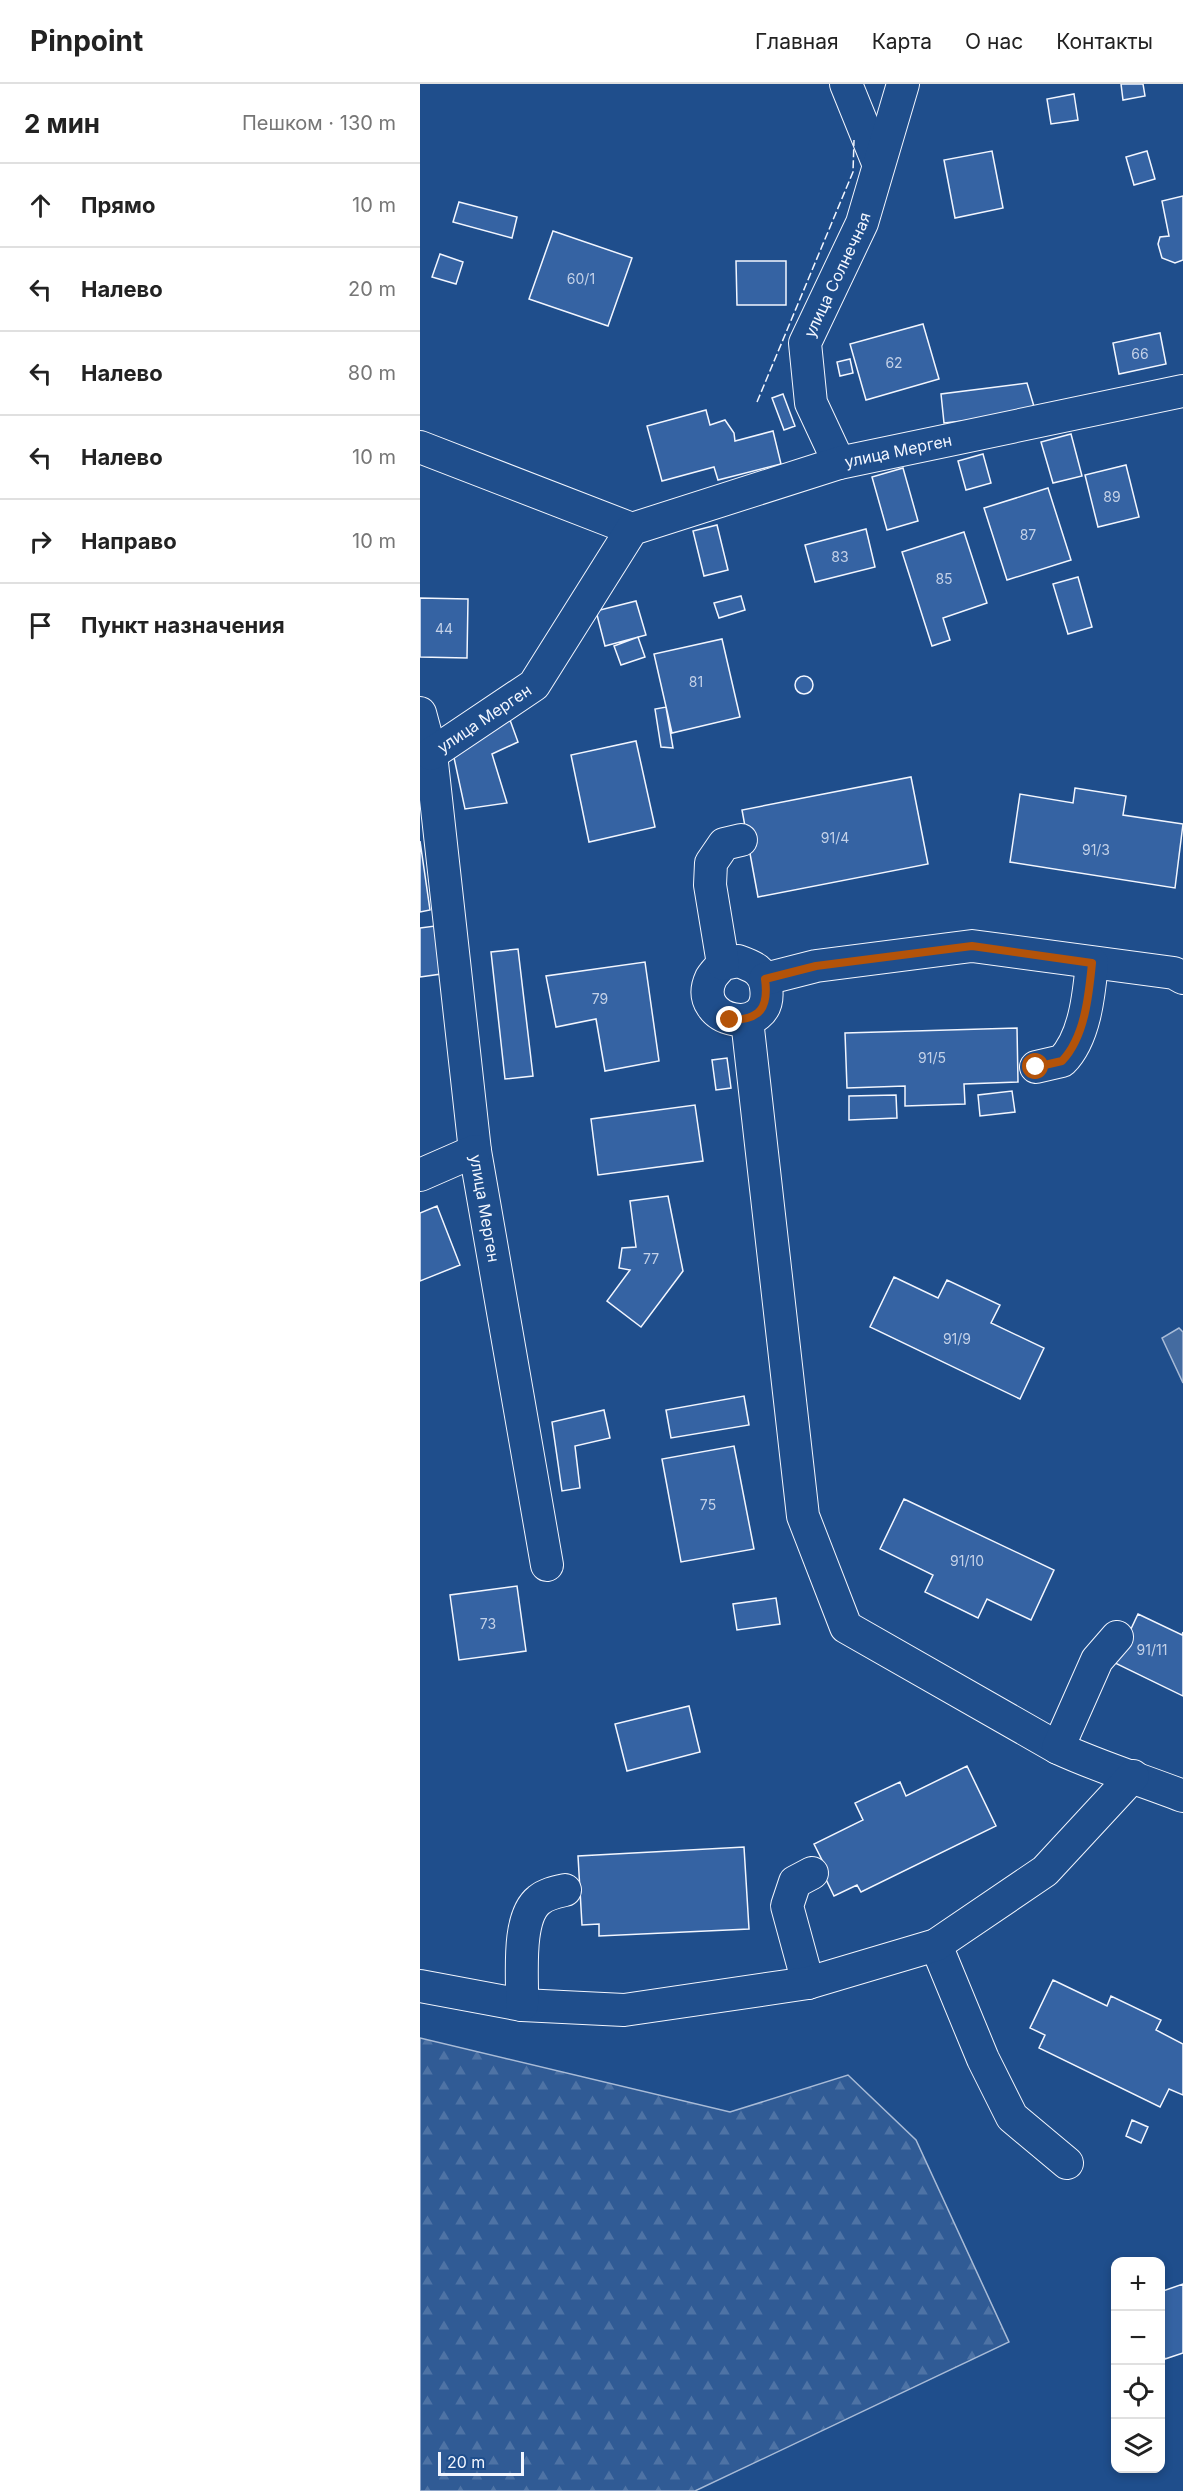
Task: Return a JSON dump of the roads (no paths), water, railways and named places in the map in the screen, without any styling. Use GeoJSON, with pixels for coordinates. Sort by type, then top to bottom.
{"type":"FeatureCollection","features":[{"type":"Feature","properties":{"kind":"street"},"geometry":{"type":"LineString","coordinates":[[846,84],[878,163]]}},
{"type":"Feature","properties":{"kind":"street","name":"улица Солнечная"},"geometry":{"type":"LineString","coordinates":[[839,463],[811,403],[805,343],[862,223],[903,84]]}},
{"type":"Feature","properties":{"kind":"street","name":"улица Мерген"},"geometry":{"type":"LineString","coordinates":[[547,1565],[475,1151],[431,754],[534,685],[632,529],[839,463],[1183,391]]}},
{"type":"Feature","properties":{"kind":"street"},"geometry":{"type":"LineString","coordinates":[[420,447],[632,529]]}},
{"type":"Feature","properties":{"kind":"street"},"geometry":{"type":"LineString","coordinates":[[420,713],[431,754]]}},
{"type":"Feature","properties":{"kind":"street"},"geometry":{"type":"LineString","coordinates":[[723,964],[710,885],[711,863],[724,844],[741,840]]}},
{"type":"Feature","properties":{"kind":"street"},"geometry":{"type":"LineString","coordinates":[[765,979],[816,966],[972,946],[1092,963],[1180,967]]}},
{"type":"Feature","properties":{"kind":"street"},"geometry":{"type":"LineString","coordinates":[[738,961],[754,966],[765,979],[768,995],[761,1011],[747,1020],[730,1020],[716,1011],[709,996],[711,979],[723,964],[738,961]]}},
{"type":"Feature","properties":{"kind":"street"},"geometry":{"type":"LineString","coordinates":[[1036,1067],[1062,1061],[1072,1047],[1089,993],[1092,963]]}},
{"type":"Feature","properties":{"kind":"street"},"geometry":{"type":"LineString","coordinates":[[747,1020],[803,1516],[846,1627],[1058,1748],[1091,1763],[1133,1776],[1183,1796]]}},
{"type":"Feature","properties":{"kind":"street"},"geometry":{"type":"LineString","coordinates":[[420,1175],[475,1151]]}},
{"type":"Feature","properties":{"kind":"street"},"geometry":{"type":"LineString","coordinates":[[1058,1748],[1098,1660],[1117,1637]]}},
{"type":"Feature","properties":{"kind":"street"},"geometry":{"type":"LineString","coordinates":[[420,1986],[522,2005],[624,2010],[808,1983],[936,1945],[1045,1871],[1133,1776]]}},
{"type":"Feature","properties":{"kind":"street"},"geometry":{"type":"LineString","coordinates":[[808,1983],[787,1906],[795,1882],[812,1873]]}},
{"type":"Feature","properties":{"kind":"street"},"geometry":{"type":"LineString","coordinates":[[522,2005],[524,1931],[530,1909],[539,1899],[565,1890]]}},
{"type":"Feature","properties":{"kind":"street"},"geometry":{"type":"LineString","coordinates":[[936,1945],[983,2058],[1012,2117],[1067,2163]]}}]}
